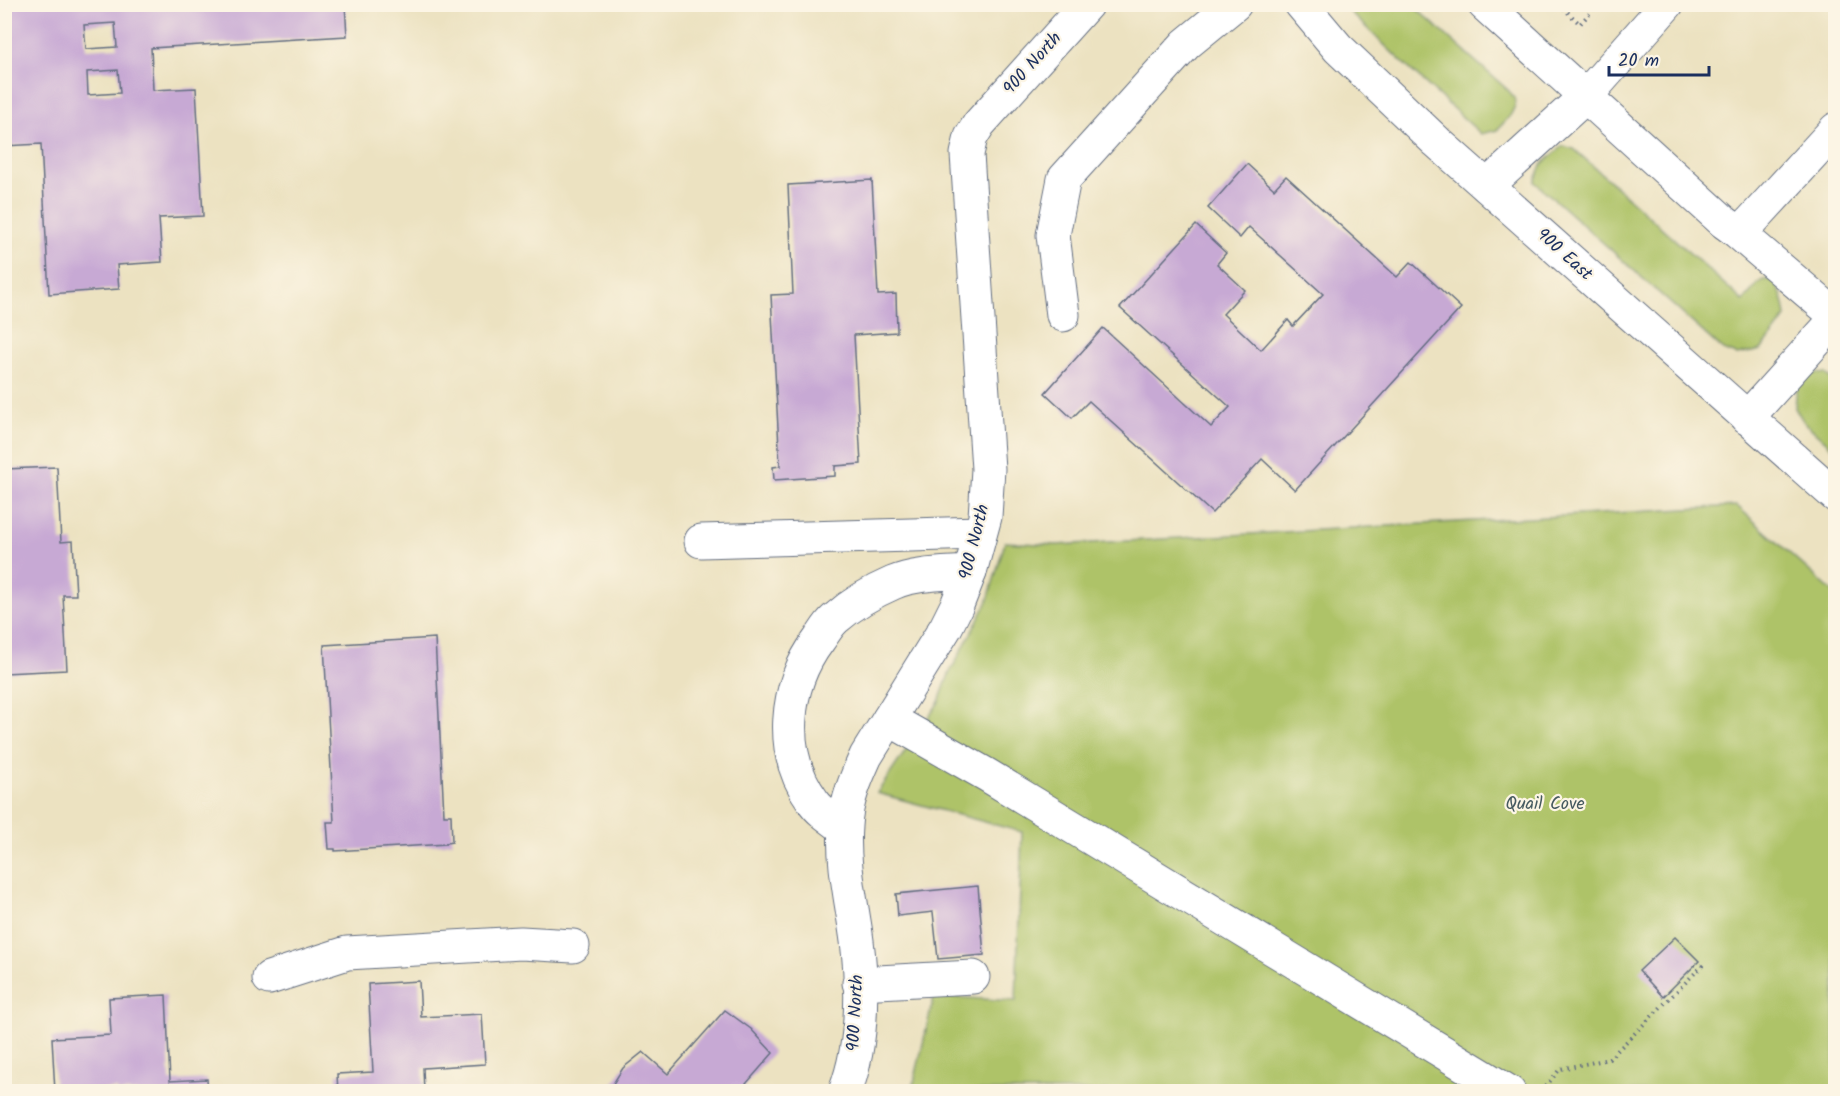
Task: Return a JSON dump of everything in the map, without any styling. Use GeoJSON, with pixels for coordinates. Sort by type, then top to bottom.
{"type":"FeatureCollection","features":[{"type":"Feature","properties":{"kind":"street","name":"900 North"},"geometry":{"type":"LineString","coordinates":[[845,1092],[857,1038],[860,1010],[857,943],[845,862],[846,812],[856,778],[866,756],[946,627],[957,605],[970,572],[985,517],[987,469],[967,154],[971,137],[979,124],[1087,4]]}},
{"type":"Feature","properties":{"kind":"street"},"geometry":{"type":"LineString","coordinates":[[1063,315],[1053,235],[1064,179],[1186,44],[1235,4]]}},
{"type":"Feature","properties":{"kind":"street","name":"900 East"},"geometry":{"type":"LineString","coordinates":[[1300,4],[1338,48],[1437,142],[1836,496]]}},
{"type":"Feature","properties":{"kind":"street"},"geometry":{"type":"LineString","coordinates":[[1484,4],[1724,222],[1836,318],[1747,418]]}},
{"type":"Feature","properties":{"kind":"street"},"geometry":{"type":"LineString","coordinates":[[1487,186],[1586,96],[1667,4]]}},
{"type":"Feature","properties":{"kind":"street"},"geometry":{"type":"LineString","coordinates":[[1735,230],[1747,226],[1836,129]]}},
{"type":"Feature","properties":{"kind":"street"},"geometry":{"type":"LineString","coordinates":[[701,542],[980,533]]}},
{"type":"Feature","properties":{"kind":"street"},"geometry":{"type":"LineString","coordinates":[[844,828],[814,803],[797,775],[789,746],[788,721],[794,690],[809,653],[834,620],[863,598],[896,582],[930,574],[970,572]]}},
{"type":"Feature","properties":{"kind":"street"},"geometry":{"type":"LineString","coordinates":[[889,719],[987,775],[1509,1092]]}},
{"type":"Feature","properties":{"kind":"street"},"geometry":{"type":"LineString","coordinates":[[269,978],[347,953],[521,943],[573,946]]}},
{"type":"Feature","properties":{"kind":"street"},"geometry":{"type":"LineString","coordinates":[[859,982],[972,977]]}},
{"type":"Feature","properties":{"kind":"path"},"geometry":{"type":"LineString","coordinates":[[1559,4],[1580,24],[1598,4]]}},
{"type":"Feature","properties":{"kind":"path"},"geometry":{"type":"LineString","coordinates":[[1542,1092],[1560,1069],[1609,1059],[1704,964]]}},
{"type":"Feature","properties":{"kind":"green space"},"geometry":{"type":"Polygon","coordinates":[[[1343,5],[1412,5],[1508,90],[1515,98],[1515,106],[1510,116],[1497,130],[1481,134],[1343,5]]]}},
{"type":"Feature","properties":{"kind":"green space"},"geometry":{"type":"Polygon","coordinates":[[[1563,146],[1574,149],[1743,301],[1759,283],[1771,280],[1776,284],[1782,297],[1786,317],[1761,350],[1737,355],[1723,350],[1535,182],[1541,165],[1563,146]]]}},
{"type":"Feature","properties":{"kind":"green space"},"geometry":{"type":"Polygon","coordinates":[[[1805,374],[1826,374],[1835,383],[1835,450],[1804,422],[1795,408],[1797,383],[1805,374]]]}},
{"type":"Feature","properties":{"kind":"green space","name":"Quail Cove"},"geometry":{"type":"Polygon","coordinates":[[[1737,506],[1835,594],[1835,1091],[912,1091],[934,996],[1016,1001],[1022,832],[877,793],[939,702],[949,674],[987,603],[1005,542],[1056,545],[1737,506]]]}},
{"type":"Feature","properties":{"kind":"building"},"geometry":{"type":"Polygon","coordinates":[[[4,4],[345,4],[347,36],[151,48],[153,90],[196,88],[203,216],[159,218],[162,262],[117,265],[119,289],[49,294],[41,144],[4,146],[4,4]],[[115,23],[84,25],[86,49],[117,47],[115,23]],[[118,70],[87,72],[88,95],[120,93],[118,70]]]}},
{"type":"Feature","properties":{"kind":"building"},"geometry":{"type":"Polygon","coordinates":[[[1247,164],[1274,189],[1286,176],[1397,277],[1411,262],[1461,308],[1295,490],[1262,459],[1212,513],[1089,401],[1072,418],[1045,393],[1103,328],[1211,427],[1230,407],[1120,308],[1196,225],[1226,253],[1217,264],[1245,290],[1223,314],[1261,350],[1288,320],[1293,326],[1323,294],[1249,227],[1240,238],[1208,208],[1247,164]]]}},
{"type":"Feature","properties":{"kind":"building"},"geometry":{"type":"Polygon","coordinates":[[[872,180],[878,295],[896,294],[897,332],[854,335],[861,464],[835,466],[835,476],[774,480],[773,467],[780,466],[771,295],[793,294],[788,185],[872,180]]]}},
{"type":"Feature","properties":{"kind":"building"},"geometry":{"type":"Polygon","coordinates":[[[57,467],[61,542],[73,541],[76,595],[63,595],[67,670],[4,673],[4,469],[57,467]]]}},
{"type":"Feature","properties":{"kind":"building"},"geometry":{"type":"Polygon","coordinates":[[[435,638],[444,815],[451,815],[452,842],[335,851],[335,849],[329,849],[327,822],[334,822],[324,645],[435,638]]]}},
{"type":"Feature","properties":{"kind":"building"},"geometry":{"type":"Polygon","coordinates":[[[978,886],[984,955],[938,959],[933,912],[898,916],[896,894],[978,886]]]}},
{"type":"Feature","properties":{"kind":"building"},"geometry":{"type":"Polygon","coordinates":[[[1675,937],[1699,961],[1663,997],[1639,971],[1675,937]]]}},
{"type":"Feature","properties":{"kind":"building"},"geometry":{"type":"Polygon","coordinates":[[[419,981],[421,1017],[482,1014],[485,1064],[423,1068],[424,1092],[338,1092],[337,1074],[373,1072],[368,984],[419,981]]]}},
{"type":"Feature","properties":{"kind":"building"},"geometry":{"type":"Polygon","coordinates":[[[166,995],[170,1081],[207,1079],[208,1092],[118,1092],[117,1089],[55,1092],[52,1038],[111,1035],[109,998],[166,995]]]}},
{"type":"Feature","properties":{"kind":"building"},"geometry":{"type":"Polygon","coordinates":[[[725,1010],[751,1029],[773,1053],[739,1092],[609,1090],[623,1068],[643,1052],[668,1074],[725,1010]]]}}]}
